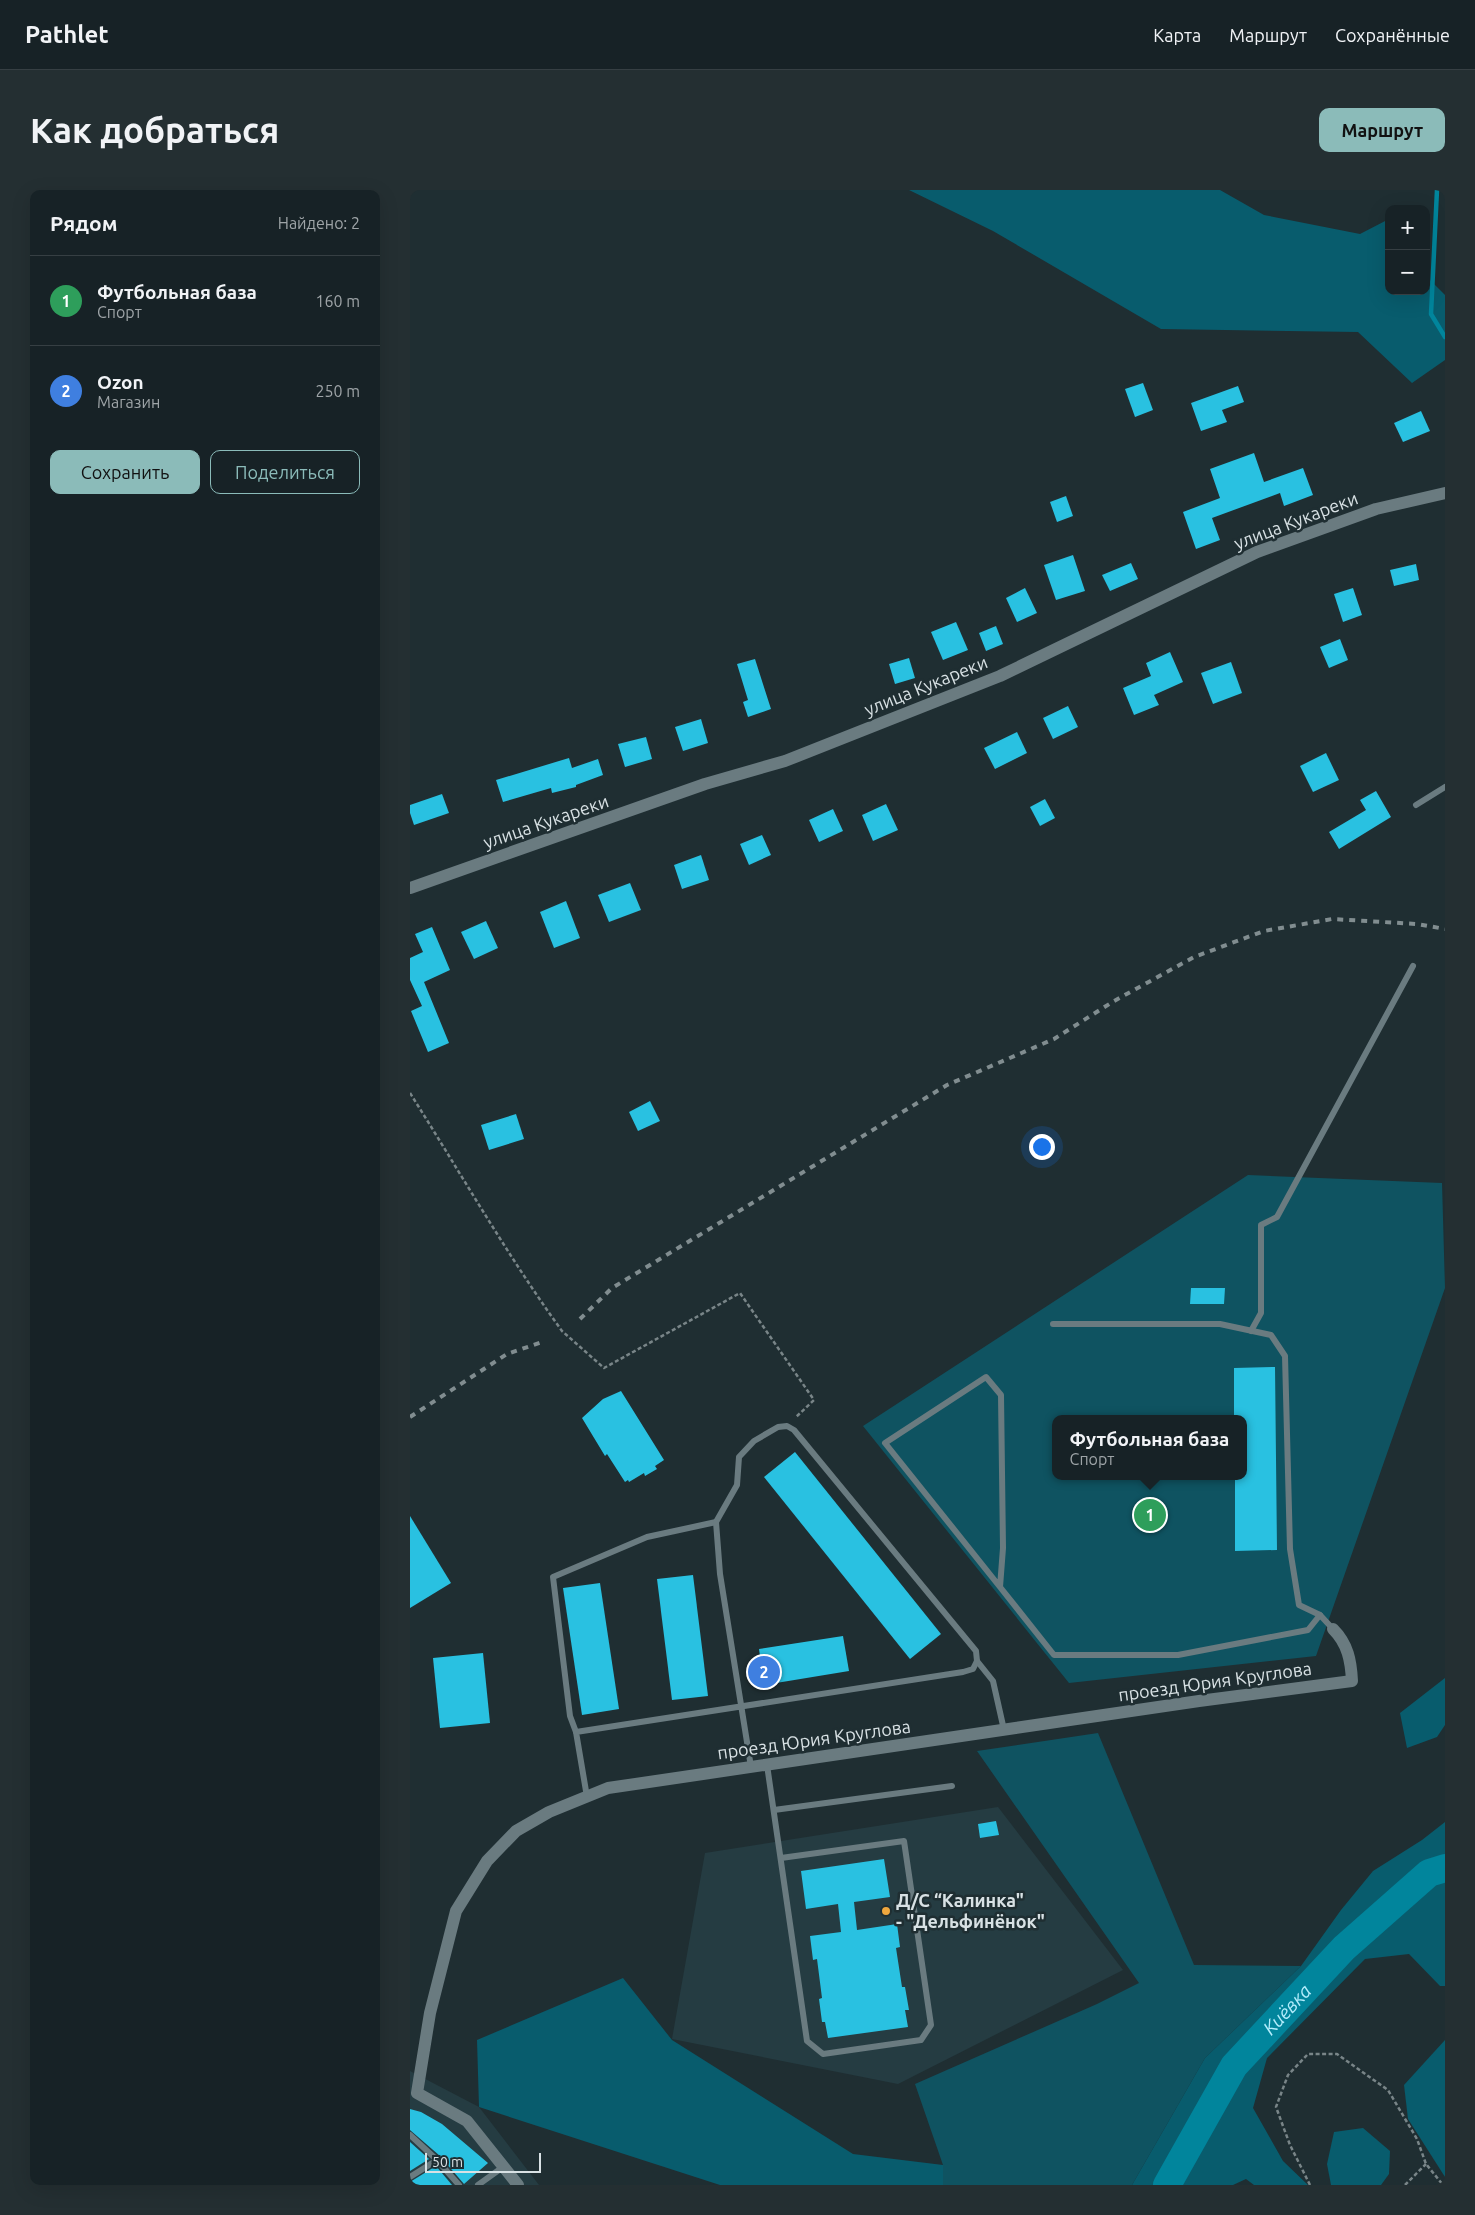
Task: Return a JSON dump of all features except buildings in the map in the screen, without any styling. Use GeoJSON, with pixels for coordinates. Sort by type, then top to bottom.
{"type":"FeatureCollection","features":[{"type":"Feature","properties":{"kind":"street","name":"улица Кукареки"},"geometry":{"type":"LineString","coordinates":[[410,888],[704,784],[785,761],[1000,676],[1257,552],[1376,509],[1445,493]]}},
{"type":"Feature","properties":{"kind":"street","name":"проезд Юрия Круглова"},"geometry":{"type":"LineString","coordinates":[[414,2093],[430,2013],[456,1911],[487,1861],[516,1831],[549,1812],[608,1788],[1352,1681],[1352,1661],[1341,1637],[1333,1629]]}},
{"type":"Feature","properties":{"kind":"street"},"geometry":{"type":"LineString","coordinates":[[414,2093],[467,2121],[518,2185]]}},
{"type":"Feature","properties":{"kind":"lane"},"geometry":{"type":"LineString","coordinates":[[1416,805],[1445,787]]}},
{"type":"Feature","properties":{"kind":"lane"},"geometry":{"type":"LineString","coordinates":[[1252,1331],[1261,1313],[1261,1225],[1277,1217],[1413,966]]}},
{"type":"Feature","properties":{"kind":"lane"},"geometry":{"type":"LineString","coordinates":[[1053,1324],[1220,1324],[1270,1335],[1286,1356],[1290,1549],[1299,1605],[1320,1615],[1333,1629]]}},
{"type":"Feature","properties":{"kind":"lane"},"geometry":{"type":"LineString","coordinates":[[1000,1587],[1003,1548],[1001,1395],[986,1377],[885,1443],[1054,1655],[1178,1655],[1308,1630],[1320,1615]]}},
{"type":"Feature","properties":{"kind":"lane"},"geometry":{"type":"LineString","coordinates":[[576,1732],[740,1706],[963,1672],[974,1669],[977,1661],[976,1651],[794,1430],[787,1426],[778,1427],[754,1441],[740,1457],[737,1485],[716,1522],[720,1574],[740,1706],[751,1767]]}},
{"type":"Feature","properties":{"kind":"lane"},"geometry":{"type":"LineString","coordinates":[[587,1797],[576,1732],[570,1716],[553,1577],[647,1537],[716,1522]]}},
{"type":"Feature","properties":{"kind":"lane"},"geometry":{"type":"LineString","coordinates":[[977,1661],[993,1681],[1004,1730]]}},
{"type":"Feature","properties":{"kind":"lane"},"geometry":{"type":"LineString","coordinates":[[767,1765],[807,2041],[824,2054],[921,2040],[931,2025],[904,1841],[781,1858]]}},
{"type":"Feature","properties":{"kind":"lane"},"geometry":{"type":"LineString","coordinates":[[774,1810],[952,1786]]}},
{"type":"Feature","properties":{"kind":"lane"},"geometry":{"type":"LineString","coordinates":[[410,2134],[459,2185]]}},
{"type":"Feature","properties":{"kind":"lane"},"geometry":{"type":"LineString","coordinates":[[410,2177],[437,2160]]}},
{"type":"Feature","properties":{"kind":"lane"},"geometry":{"type":"LineString","coordinates":[[478,2185],[504,2167]]}},
{"type":"Feature","properties":{"kind":"path"},"geometry":{"type":"LineString","coordinates":[[410,1093],[556,1323],[604,1368],[740,1293],[814,1400],[787,1426]]}},
{"type":"Feature","properties":{"kind":"path"},"geometry":{"type":"LineString","coordinates":[[1310,2185],[1290,2144],[1276,2107],[1288,2075],[1308,2054],[1337,2054],[1388,2090],[1417,2139],[1426,2164],[1443,2185]]}},
{"type":"Feature","properties":{"kind":"path"},"geometry":{"type":"LineString","coordinates":[[1405,2185],[1426,2164]]}},
{"type":"Feature","properties":{"kind":"shaded area"},"geometry":{"type":"Polygon","coordinates":[[[909,190],[1220,190],[1264,215],[1360,234],[1385,221],[1385,295],[1430,295],[1430,280],[1445,295],[1445,360],[1412,383],[1358,332],[1161,329],[993,231],[909,190]]]}},
{"type":"Feature","properties":{"kind":"shaded area"},"geometry":{"type":"Polygon","coordinates":[[[1248,1175],[1442,1183],[1445,1288],[1316,1656],[1069,1683],[863,1426],[1248,1175]]]}},
{"type":"Feature","properties":{"kind":"shaded area"},"geometry":{"type":"Polygon","coordinates":[[[1445,1678],[1445,1725],[1437,1737],[1407,1748],[1400,1713],[1445,1678]]]}},
{"type":"Feature","properties":{"kind":"shaded area"},"geometry":{"type":"Polygon","coordinates":[[[1098,1733],[1194,1965],[1301,1966],[1205,2058],[1132,2185],[943,2185],[943,2165],[915,2084],[1097,2004],[1139,1983],[977,1751],[1098,1733]]]}},
{"type":"Feature","properties":{"kind":"shaded area","name":"Д/С “Калинка\" - \"Дельфинёнок\""},"geometry":{"type":"Polygon","coordinates":[[[998,1807],[1123,1970],[898,2084],[672,2039],[705,1853],[998,1807]]]}},
{"type":"Feature","properties":{"kind":"shaded area"},"geometry":{"type":"Polygon","coordinates":[[[1445,1822],[1445,1986],[1440,1986],[1409,1954],[1365,1959],[1267,2058],[1253,2108],[1283,2161],[1308,2185],[1254,2185],[1246,2179],[1233,2185],[1132,2185],[1205,2058],[1301,1966],[1341,1910],[1373,1871],[1422,1840],[1445,1822]]]}},
{"type":"Feature","properties":{"kind":"shaded area"},"geometry":{"type":"Polygon","coordinates":[[[623,1978],[672,2040],[853,2154],[943,2165],[943,2185],[720,2185],[479,2107],[477,2040],[623,1978]]]}},
{"type":"Feature","properties":{"kind":"shaded area"},"geometry":{"type":"Polygon","coordinates":[[[1445,2040],[1445,2177],[1408,2119],[1404,2085],[1445,2040]]]}},
{"type":"Feature","properties":{"kind":"shaded area"},"geometry":{"type":"Polygon","coordinates":[[[410,2071],[479,2107],[539,2185],[410,2185],[410,2071]]]}},
{"type":"Feature","properties":{"kind":"shaded area"},"geometry":{"type":"Polygon","coordinates":[[[1363,2128],[1390,2151],[1389,2174],[1381,2185],[1331,2185],[1327,2164],[1334,2132],[1363,2128]]]}},
{"type":"Feature","properties":{"kind":"waterway"},"geometry":{"type":"LineString","coordinates":[[1437,190],[1431,314],[1445,337]]}},
{"type":"Feature","properties":{"kind":"waterway","name":"Киёвка"},"geometry":{"type":"LineString","coordinates":[[1167,2185],[1234,2066],[1344,1948],[1429,1873],[1445,1868]]}},
{"type":"Feature","properties":{"kind":"railway"},"geometry":{"type":"LineString","coordinates":[[580,1319],[612,1288],[947,1085],[1054,1039],[1114,1001],[1194,957],[1264,931],[1332,919],[1417,924],[1445,929]]}},
{"type":"Feature","properties":{"kind":"railway"},"geometry":{"type":"LineString","coordinates":[[410,1417],[507,1354],[545,1341]]}},
{"type":"Feature","properties":{"kind":"place","name":"Футбольная база"},"geometry":{"type":"Point","coordinates":[1150,1515]}},
{"type":"Feature","properties":{"kind":"place","name":"Ozon"},"geometry":{"type":"Point","coordinates":[764,1672]}},
{"type":"Feature","properties":{"kind":"place","name":"Д/С “Калинка\" - \"Дельфинёнок\""},"geometry":{"type":"Point","coordinates":[886,1911]}}]}
